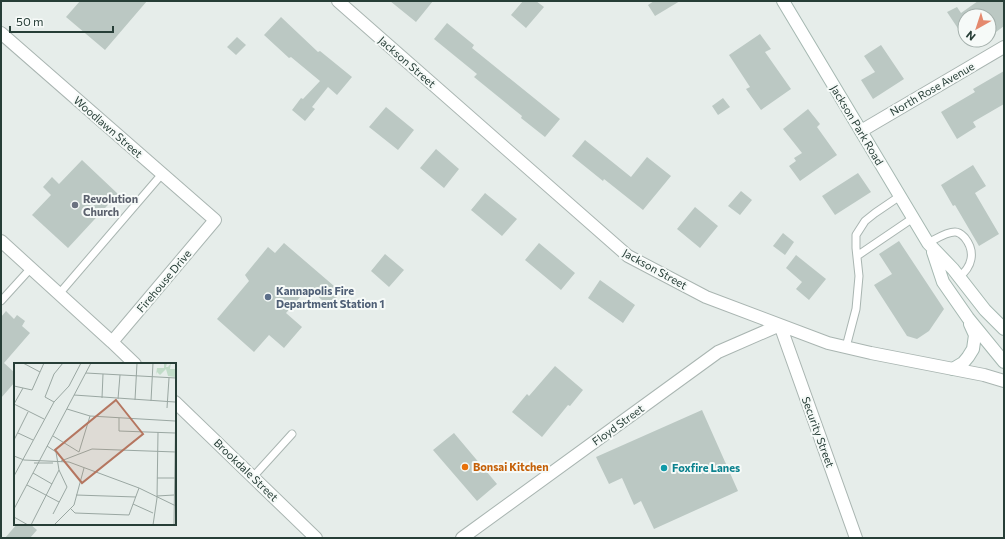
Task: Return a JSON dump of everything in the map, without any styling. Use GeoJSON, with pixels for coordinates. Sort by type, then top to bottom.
{"type":"FeatureCollection","features":[{"type":"Feature","properties":{"kind":"street","name":"Jackson Street"},"geometry":{"type":"LineString","coordinates":[[338,1],[628,256],[706,297],[828,344],[984,375],[1004,381]]}},
{"type":"Feature","properties":{"kind":"street","name":"Jackson Park Road"},"geometry":{"type":"LineString","coordinates":[[783,1],[930,246],[943,282],[968,318],[1004,362]]}},
{"type":"Feature","properties":{"kind":"street","name":"Woodlawn Street"},"geometry":{"type":"LineString","coordinates":[[1,33],[216,220]]}},
{"type":"Feature","properties":{"kind":"street","name":"North Rose Avenue"},"geometry":{"type":"LineString","coordinates":[[861,130],[1004,46]]}},
{"type":"Feature","properties":{"kind":"street","name":"Firehouse Drive"},"geometry":{"type":"LineString","coordinates":[[112,342],[216,220]]}},
{"type":"Feature","properties":{"kind":"street"},"geometry":{"type":"LineString","coordinates":[[1,241],[134,363]]}},
{"type":"Feature","properties":{"kind":"street","name":"Jackson Park Road"},"geometry":{"type":"LineString","coordinates":[[930,246],[953,269],[985,310],[1004,329]]}},
{"type":"Feature","properties":{"kind":"street"},"geometry":{"type":"LineString","coordinates":[[953,369],[963,363],[973,349],[975,335],[968,318]]}},
{"type":"Feature","properties":{"kind":"street","name":"Floyd Street"},"geometry":{"type":"LineString","coordinates":[[462,538],[474,532],[718,352],[780,325]]}},
{"type":"Feature","properties":{"kind":"street","name":"Security Street"},"geometry":{"type":"LineString","coordinates":[[780,325],[856,538]]}},
{"type":"Feature","properties":{"kind":"street","name":"Brookdale Street"},"geometry":{"type":"LineString","coordinates":[[176,403],[316,538]]}},
{"type":"Feature","properties":{"kind":"lane"},"geometry":{"type":"LineString","coordinates":[[59,294],[162,174]]}},
{"type":"Feature","properties":{"kind":"lane"},"geometry":{"type":"LineString","coordinates":[[846,348],[856,309],[858,276],[856,235],[865,221],[900,196]]}},
{"type":"Feature","properties":{"kind":"lane"},"geometry":{"type":"LineString","coordinates":[[856,256],[913,218]]}},
{"type":"Feature","properties":{"kind":"lane"},"geometry":{"type":"LineString","coordinates":[[930,246],[944,235],[954,232],[962,234],[969,243],[972,252],[970,264],[964,273],[959,277]]}},
{"type":"Feature","properties":{"kind":"lane"},"geometry":{"type":"LineString","coordinates":[[1,301],[31,268]]}},
{"type":"Feature","properties":{"kind":"lane"},"geometry":{"type":"LineString","coordinates":[[252,477],[292,434]]}},
{"type":"Feature","properties":{"kind":"building"},"geometry":{"type":"Polygon","coordinates":[[[80,1],[147,1],[105,50],[66,17],[80,1]]]}},
{"type":"Feature","properties":{"kind":"building"},"geometry":{"type":"Polygon","coordinates":[[[390,1],[433,1],[416,22],[390,1]]]}},
{"type":"Feature","properties":{"kind":"building"},"geometry":{"type":"Polygon","coordinates":[[[523,1],[536,1],[544,7],[526,28],[511,15],[523,1]]]}},
{"type":"Feature","properties":{"kind":"building"},"geometry":{"type":"Polygon","coordinates":[[[654,1],[680,1],[655,16],[648,5],[654,1]]]}},
{"type":"Feature","properties":{"kind":"building"},"geometry":{"type":"Polygon","coordinates":[[[978,1],[1004,1],[1004,26],[997,31],[997,8],[968,8],[978,1]]]}},
{"type":"Feature","properties":{"kind":"building"},"geometry":{"type":"Polygon","coordinates":[[[958,8],[957,27],[947,12],[958,8]]]}},
{"type":"Feature","properties":{"kind":"building"},"geometry":{"type":"Polygon","coordinates":[[[281,17],[318,52],[320,51],[352,77],[337,95],[328,87],[312,107],[315,109],[305,121],[292,110],[301,98],[303,99],[320,81],[291,57],[289,58],[264,35],[281,17]]]}},
{"type":"Feature","properties":{"kind":"building"},"geometry":{"type":"Polygon","coordinates":[[[447,23],[474,45],[472,48],[560,119],[545,137],[474,77],[477,74],[434,39],[447,23]]]}},
{"type":"Feature","properties":{"kind":"building"},"geometry":{"type":"Polygon","coordinates":[[[760,34],[771,49],[765,52],[791,89],[761,110],[746,89],[750,87],[729,55],[760,34]]]}},
{"type":"Feature","properties":{"kind":"building"},"geometry":{"type":"Polygon","coordinates":[[[237,37],[246,45],[236,55],[227,47],[237,37]]]}},
{"type":"Feature","properties":{"kind":"building"},"geometry":{"type":"Polygon","coordinates":[[[881,45],[904,79],[873,99],[861,80],[875,72],[864,56],[881,45]]]}},
{"type":"Feature","properties":{"kind":"building"},"geometry":{"type":"Polygon","coordinates":[[[1004,71],[1004,104],[973,122],[976,127],[957,139],[941,112],[975,92],[973,89],[1004,71]]]}},
{"type":"Feature","properties":{"kind":"building"},"geometry":{"type":"Polygon","coordinates":[[[723,98],[730,107],[718,115],[712,106],[723,98]]]}},
{"type":"Feature","properties":{"kind":"building"},"geometry":{"type":"Polygon","coordinates":[[[386,107],[414,130],[398,150],[369,127],[386,107]]]}},
{"type":"Feature","properties":{"kind":"building"},"geometry":{"type":"Polygon","coordinates":[[[808,109],[820,124],[817,127],[837,155],[800,181],[789,166],[796,161],[794,158],[802,153],[783,129],[808,109]]]}},
{"type":"Feature","properties":{"kind":"building"},"geometry":{"type":"Polygon","coordinates":[[[585,140],[631,177],[647,157],[671,176],[643,210],[572,156],[585,140]]]}},
{"type":"Feature","properties":{"kind":"building"},"geometry":{"type":"Polygon","coordinates":[[[436,149],[459,169],[444,188],[420,168],[436,149]]]}},
{"type":"Feature","properties":{"kind":"building","name":"Revolution Church"},"geometry":{"type":"Polygon","coordinates":[[[82,160],[118,194],[68,248],[32,215],[51,195],[43,187],[52,177],[59,184],[82,160]]]}},
{"type":"Feature","properties":{"kind":"building"},"geometry":{"type":"Polygon","coordinates":[[[973,165],[986,186],[975,193],[999,234],[979,246],[955,205],[953,206],[941,185],[973,165]]]}},
{"type":"Feature","properties":{"kind":"building"},"geometry":{"type":"Polygon","coordinates":[[[858,173],[871,192],[835,215],[822,196],[858,173]]]}},
{"type":"Feature","properties":{"kind":"building"},"geometry":{"type":"Polygon","coordinates":[[[741,191],[752,200],[740,215],[728,206],[741,191]]]}},
{"type":"Feature","properties":{"kind":"building"},"geometry":{"type":"Polygon","coordinates":[[[485,193],[517,219],[502,236],[471,210],[485,193]]]}},
{"type":"Feature","properties":{"kind":"building"},"geometry":{"type":"Polygon","coordinates":[[[695,207],[718,226],[700,248],[677,229],[695,207]]]}},
{"type":"Feature","properties":{"kind":"building"},"geometry":{"type":"Polygon","coordinates":[[[783,233],[794,242],[785,255],[773,246],[783,233]]]}},
{"type":"Feature","properties":{"kind":"building"},"geometry":{"type":"Polygon","coordinates":[[[899,241],[944,309],[929,331],[917,339],[907,336],[874,285],[892,274],[879,254],[899,241]]]}},
{"type":"Feature","properties":{"kind":"building","name":"Kannapolis Fire Department Station 1"},"geometry":{"type":"Polygon","coordinates":[[[284,243],[341,292],[329,306],[308,288],[286,313],[302,327],[284,348],[269,335],[254,352],[217,319],[249,281],[245,275],[268,247],[275,253],[284,243]]]}},
{"type":"Feature","properties":{"kind":"building"},"geometry":{"type":"Polygon","coordinates":[[[539,243],[575,273],[561,290],[525,260],[539,243]]]}},
{"type":"Feature","properties":{"kind":"building"},"geometry":{"type":"Polygon","coordinates":[[[385,254],[404,270],[389,287],[371,271],[385,254]]]}},
{"type":"Feature","properties":{"kind":"building"},"geometry":{"type":"Polygon","coordinates":[[[796,255],[826,279],[809,300],[796,289],[802,282],[786,268],[796,255]]]}},
{"type":"Feature","properties":{"kind":"building"},"geometry":{"type":"Polygon","coordinates":[[[600,280],[635,305],[623,323],[588,298],[600,280]]]}},
{"type":"Feature","properties":{"kind":"building"},"geometry":{"type":"Polygon","coordinates":[[[6,311],[14,319],[17,315],[25,321],[22,326],[30,333],[4,363],[14,372],[14,383],[1,398],[1,317],[6,311]]]}},
{"type":"Feature","properties":{"kind":"building"},"geometry":{"type":"Polygon","coordinates":[[[555,366],[583,390],[570,406],[568,405],[542,437],[512,412],[527,394],[529,396],[555,366]]]}},
{"type":"Feature","properties":{"kind":"building","name":"Foxfire Lanes"},"geometry":{"type":"Polygon","coordinates":[[[702,410],[738,491],[654,529],[641,501],[634,505],[622,478],[609,484],[596,457],[702,410]]]}},
{"type":"Feature","properties":{"kind":"building","name":"Bonsai Kitchen"},"geometry":{"type":"Polygon","coordinates":[[[454,433],[497,484],[477,501],[433,450],[454,433]]]}},
{"type":"Feature","properties":{"kind":"building"},"geometry":{"type":"Polygon","coordinates":[[[16,525],[31,525],[37,530],[30,538],[5,538],[16,525]]]}},
{"type":"Feature","properties":{"kind":"place","name":"Revolution Church"},"geometry":{"type":"Point","coordinates":[75,205]}},
{"type":"Feature","properties":{"kind":"place","name":"Kannapolis Fire Department Station 1"},"geometry":{"type":"Point","coordinates":[268,297]}},
{"type":"Feature","properties":{"kind":"place","name":"Bonsai Kitchen"},"geometry":{"type":"Point","coordinates":[465,467]}},
{"type":"Feature","properties":{"kind":"place","name":"Foxfire Lanes"},"geometry":{"type":"Point","coordinates":[664,468]}}]}
